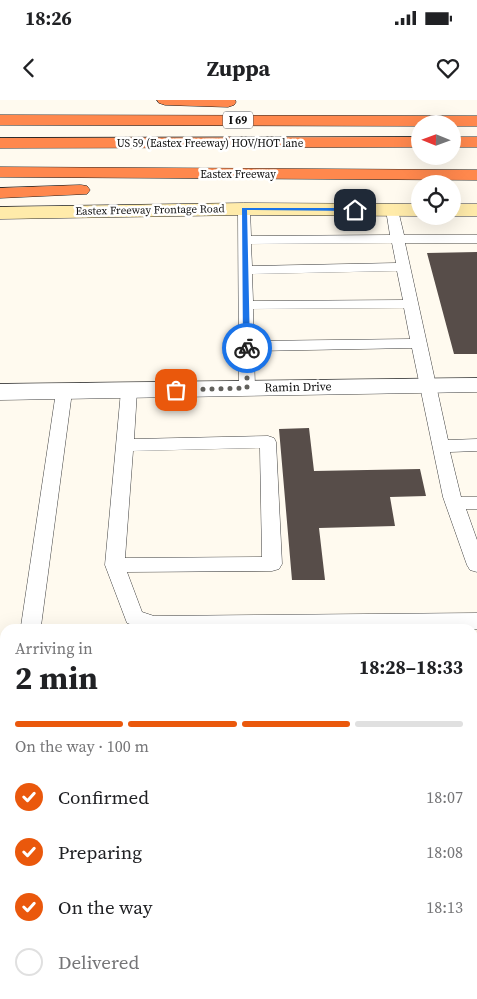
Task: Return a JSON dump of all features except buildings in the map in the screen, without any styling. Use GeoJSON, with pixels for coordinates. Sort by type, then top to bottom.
{"type":"FeatureCollection","features":[{"type":"Feature","properties":{"kind":"highway"},"geometry":{"type":"LineString","coordinates":[[165,100],[242,102]]}},
{"type":"Feature","properties":{"kind":"highway","name":"I 69"},"geometry":{"type":"LineString","coordinates":[[0,120],[477,121]]}},
{"type":"Feature","properties":{"kind":"highway","name":"US 59 (Eastex Freeway) HOV/HOT lane"},"geometry":{"type":"LineString","coordinates":[[0,143],[411,142]]}},
{"type":"Feature","properties":{"kind":"highway"},"geometry":{"type":"LineString","coordinates":[[461,142],[477,142]]}},
{"type":"Feature","properties":{"kind":"highway","name":"Eastex Freeway"},"geometry":{"type":"LineString","coordinates":[[0,172],[477,175]]}},
{"type":"Feature","properties":{"kind":"highway"},"geometry":{"type":"LineString","coordinates":[[0,193],[114,189],[212,173]]}},
{"type":"Feature","properties":{"kind":"main road","name":"Eastex Freeway Frontage Road"},"geometry":{"type":"LineString","coordinates":[[0,213],[244,209],[411,210]]}},
{"type":"Feature","properties":{"kind":"main road"},"geometry":{"type":"LineString","coordinates":[[461,210],[477,210]]}},
{"type":"Feature","properties":{"kind":"street","name":"Ramin Drive"},"geometry":{"type":"LineString","coordinates":[[0,392],[477,385]]}},
{"type":"Feature","properties":{"kind":"lane"},"geometry":{"type":"LineString","coordinates":[[244,209],[247,388]]}},
{"type":"Feature","properties":{"kind":"lane"},"geometry":{"type":"LineString","coordinates":[[392,210],[427,386],[454,503],[476,560]]}},
{"type":"Feature","properties":{"kind":"lane"},"geometry":{"type":"LineString","coordinates":[[245,240],[477,239]]}},
{"type":"Feature","properties":{"kind":"lane"},"geometry":{"type":"LineString","coordinates":[[245,270],[404,267]]}},
{"type":"Feature","properties":{"kind":"lane"},"geometry":{"type":"LineString","coordinates":[[246,305],[412,304]]}},
{"type":"Feature","properties":{"kind":"lane"},"geometry":{"type":"LineString","coordinates":[[247,346],[419,343]]}},
{"type":"Feature","properties":{"kind":"lane"},"geometry":{"type":"LineString","coordinates":[[129,391],[116,565],[134,617],[154,624]]}},
{"type":"Feature","properties":{"kind":"lane"},"geometry":{"type":"LineString","coordinates":[[31,624],[64,392]]}},
{"type":"Feature","properties":{"kind":"lane"},"geometry":{"type":"LineString","coordinates":[[116,565],[272,564],[268,442],[125,445]]}},
{"type":"Feature","properties":{"kind":"lane"},"geometry":{"type":"LineString","coordinates":[[441,446],[477,445]]}},
{"type":"Feature","properties":{"kind":"lane"},"geometry":{"type":"LineString","coordinates":[[454,503],[477,503]]}},
{"type":"Feature","properties":{"kind":"lane"},"geometry":{"type":"LineString","coordinates":[[405,624],[477,621]]}},
{"type":"Feature","properties":{"kind":"way so far"},"geometry":{"type":"LineString","coordinates":[[176,390],[247,388],[247,348]]}},
{"type":"Feature","properties":{"kind":"route"},"geometry":{"type":"LineString","coordinates":[[247,348],[244,209],[355,210]]}}]}
